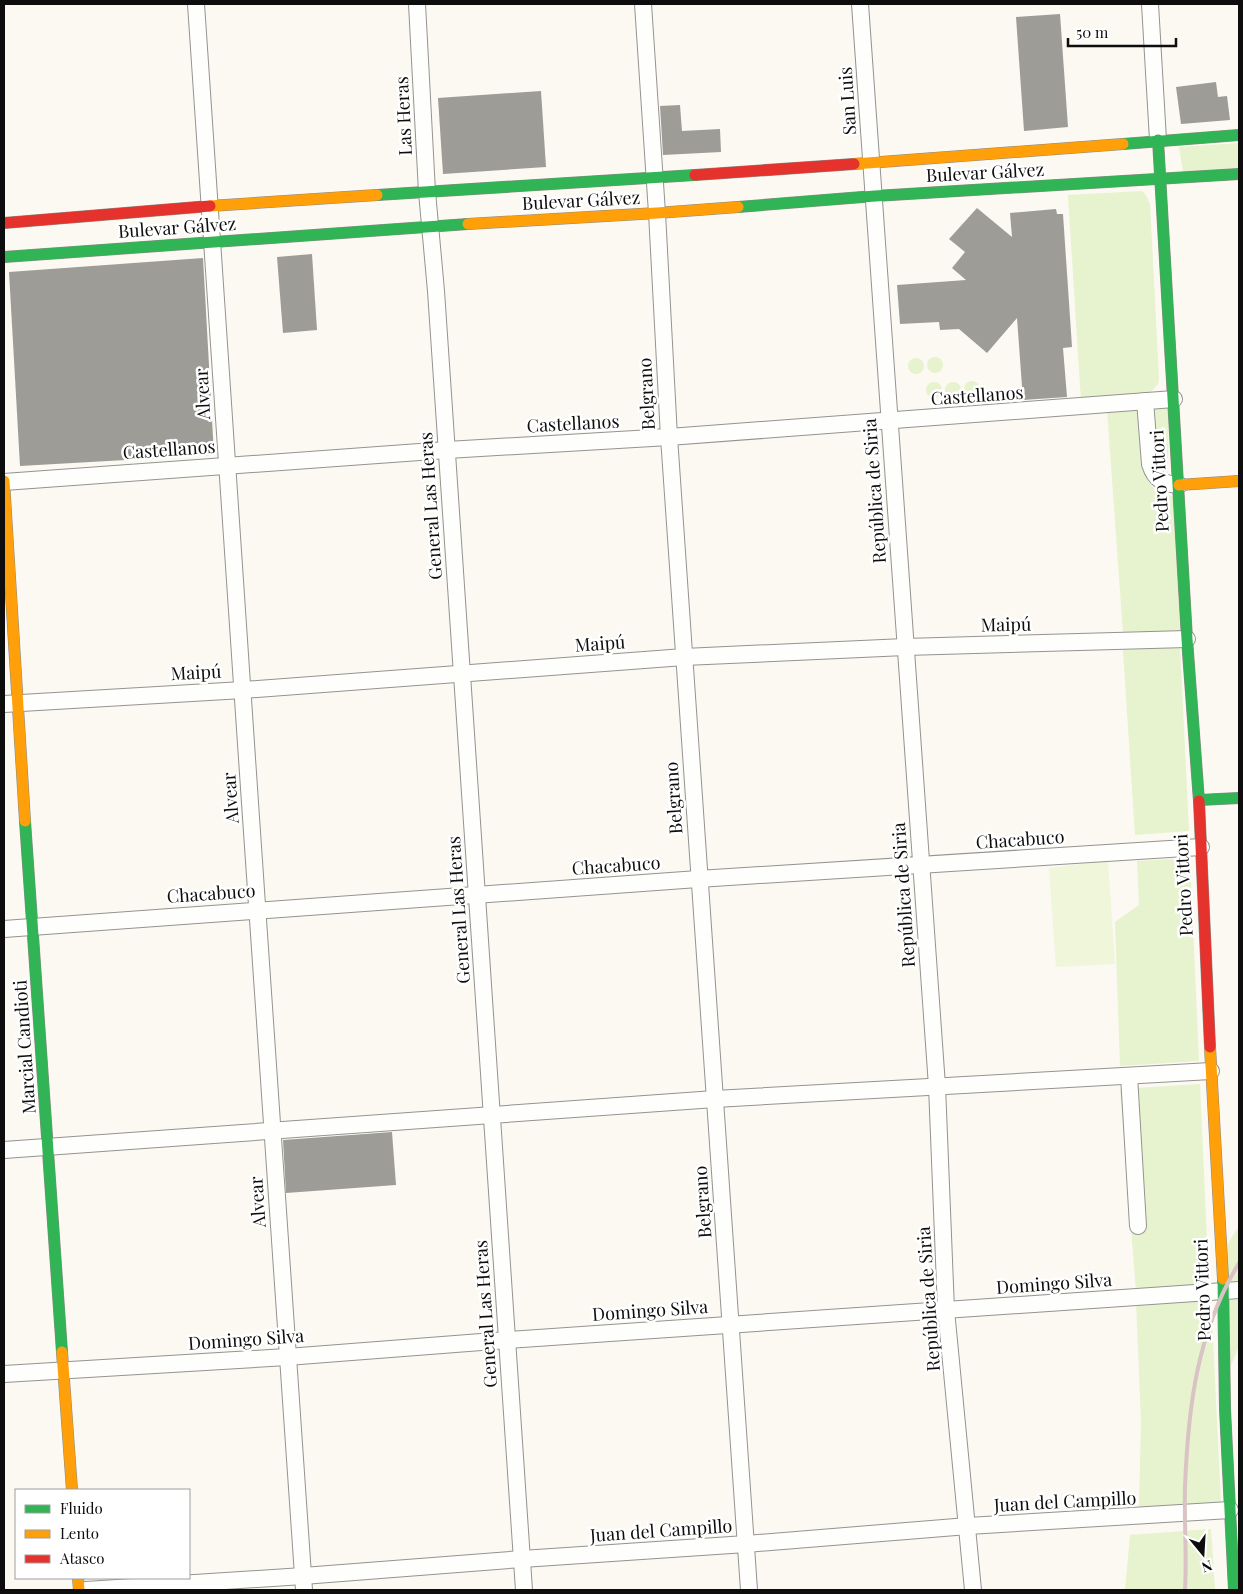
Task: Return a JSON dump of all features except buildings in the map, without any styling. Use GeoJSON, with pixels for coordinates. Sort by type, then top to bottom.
{"type":"FeatureCollection","features":[{"type":"Feature","properties":{"kind":"main road","name":"Bulevar Gálvez"},"geometry":{"type":"LineString","coordinates":[[4,223],[210,206],[872,162],[1239,135]]}},
{"type":"Feature","properties":{"kind":"main road","name":"Pedro Vittori"},"geometry":{"type":"LineString","coordinates":[[1158,140],[1187,639],[1199,800],[1211,1071],[1232,1290],[1225,1409],[1234,1510],[1234,1590]]}},
{"type":"Feature","properties":{"kind":"main road","name":"Bulevar Gálvez"},"geometry":{"type":"LineString","coordinates":[[4,257],[431,226],[657,213],[875,196],[1239,174]]}},
{"type":"Feature","properties":{"kind":"main road","name":"Marcial Candioti"},"geometry":{"type":"LineString","coordinates":[[4,482],[10,704],[33,928],[72,1489]]}},
{"type":"Feature","properties":{"kind":"main road"},"geometry":{"type":"LineString","coordinates":[[1179,485],[1239,482]]}},
{"type":"Feature","properties":{"kind":"main road"},"geometry":{"type":"LineString","coordinates":[[1199,800],[1239,798]]}},
{"type":"Feature","properties":{"kind":"main road"},"geometry":{"type":"LineString","coordinates":[[1225,1409],[1230,1385],[1237,1366]]}},
{"type":"Feature","properties":{"kind":"street","name":"Alvear"},"geometry":{"type":"LineString","coordinates":[[196,4],[287,1357],[304,1583]]}},
{"type":"Feature","properties":{"kind":"street","name":"Las Heras"},"geometry":{"type":"LineString","coordinates":[[418,4],[427,192],[431,226]]}},
{"type":"Feature","properties":{"kind":"street","name":"Belgrano"},"geometry":{"type":"LineString","coordinates":[[642,4],[657,213],[669,437],[698,879],[749,1590]]}},
{"type":"Feature","properties":{"kind":"street","name":"San Luis"},"geometry":{"type":"LineString","coordinates":[[860,4],[875,196]]}},
{"type":"Feature","properties":{"kind":"street"},"geometry":{"type":"LineString","coordinates":[[1150,4],[1158,140]]}},
{"type":"Feature","properties":{"kind":"street","name":"República de Siria"},"geometry":{"type":"LineString","coordinates":[[875,196],[937,1086],[946,1310],[973,1590]]}},
{"type":"Feature","properties":{"kind":"street","name":"General Las Heras"},"geometry":{"type":"LineString","coordinates":[[431,226],[524,1590]]}},
{"type":"Feature","properties":{"kind":"street","name":"Castellanos"},"geometry":{"type":"LineString","coordinates":[[4,482],[446,450],[669,437],[1174,399]]}},
{"type":"Feature","properties":{"kind":"street"},"geometry":{"type":"LineString","coordinates":[[1145,401],[1152,470],[1161,481],[1179,485]]}},
{"type":"Feature","properties":{"kind":"street","name":"Maipú"},"geometry":{"type":"LineString","coordinates":[[10,704],[243,690],[684,657],[905,646],[1187,639]]}},
{"type":"Feature","properties":{"kind":"street","name":"Chacabuco"},"geometry":{"type":"LineString","coordinates":[[4,929],[698,879],[1201,847]]}},
{"type":"Feature","properties":{"kind":"street"},"geometry":{"type":"LineString","coordinates":[[4,1150],[715,1099],[1211,1071]]}},
{"type":"Feature","properties":{"kind":"street"},"geometry":{"type":"LineString","coordinates":[[1129,1076],[1138,1226]]}},
{"type":"Feature","properties":{"kind":"street","name":"Domingo Silva"},"geometry":{"type":"LineString","coordinates":[[4,1374],[287,1357],[1232,1290]]}},
{"type":"Feature","properties":{"kind":"street","name":"Juan del Campillo"},"geometry":{"type":"LineString","coordinates":[[86,1590],[304,1583],[522,1559],[746,1544],[968,1526],[1234,1510]]}},
{"type":"Feature","properties":{"kind":"green space"},"geometry":{"type":"Polygon","coordinates":[[[1239,143],[1239,168],[1183,172],[1179,147],[1239,143]]]}},
{"type":"Feature","properties":{"kind":"green space"},"geometry":{"type":"Polygon","coordinates":[[[1142,191],[1150,204],[1158,384],[1149,394],[1081,401],[1068,195],[1142,191]]]}},
{"type":"Feature","properties":{"kind":"green space"},"geometry":{"type":"Polygon","coordinates":[[[932,357],[938,357],[943,362],[941,371],[932,373],[927,368],[927,362],[932,357]]]}},
{"type":"Feature","properties":{"kind":"green space"},"geometry":{"type":"Polygon","coordinates":[[[913,358],[919,358],[924,363],[922,372],[913,374],[908,369],[908,363],[913,358]]]}},
{"type":"Feature","properties":{"kind":"green space"},"geometry":{"type":"Polygon","coordinates":[[[969,381],[975,381],[980,386],[978,395],[969,397],[964,392],[964,386],[969,381]]]}},
{"type":"Feature","properties":{"kind":"green space"},"geometry":{"type":"Polygon","coordinates":[[[931,382],[937,382],[942,387],[940,396],[931,398],[926,393],[926,387],[931,382]]]}},
{"type":"Feature","properties":{"kind":"green space"},"geometry":{"type":"Polygon","coordinates":[[[950,382],[956,382],[961,387],[959,396],[950,398],[945,393],[945,387],[950,382]]]}},
{"type":"Feature","properties":{"kind":"green space"},"geometry":{"type":"Polygon","coordinates":[[[1169,404],[1168,474],[1158,466],[1150,406],[1169,404]]]}},
{"type":"Feature","properties":{"kind":"green space"},"geometry":{"type":"Polygon","coordinates":[[[1141,406],[1143,458],[1147,478],[1152,487],[1158,491],[1174,496],[1180,631],[1123,633],[1107,409],[1141,406]]]}},
{"type":"Feature","properties":{"kind":"green space"},"geometry":{"type":"Polygon","coordinates":[[[1180,646],[1189,831],[1135,835],[1123,650],[1180,646]]]}},
{"type":"Feature","properties":{"kind":"green space"},"geometry":{"type":"Polygon","coordinates":[[[1190,858],[1199,1061],[1120,1066],[1115,922],[1139,905],[1137,861],[1190,858]]]}},
{"type":"Feature","properties":{"kind":"green space"},"geometry":{"type":"Polygon","coordinates":[[[1108,861],[1115,964],[1056,967],[1049,868],[1108,861]]]}},
{"type":"Feature","properties":{"kind":"green space"},"geometry":{"type":"Polygon","coordinates":[[[1200,1084],[1209,1286],[1136,1291],[1120,1089],[1200,1084]]]}},
{"type":"Feature","properties":{"kind":"green space"},"geometry":{"type":"Polygon","coordinates":[[[1239,1226],[1239,1284],[1222,1285],[1221,1255],[1239,1226]]]}},
{"type":"Feature","properties":{"kind":"green space"},"geometry":{"type":"Polygon","coordinates":[[[1239,1294],[1239,1346],[1227,1375],[1223,1295],[1239,1294]]]}},
{"type":"Feature","properties":{"kind":"green space"},"geometry":{"type":"Polygon","coordinates":[[[1211,1297],[1221,1505],[1139,1510],[1141,1422],[1136,1302],[1211,1297]]]}},
{"type":"Feature","properties":{"kind":"green space"},"geometry":{"type":"Polygon","coordinates":[[[1211,1529],[1215,1590],[1125,1590],[1130,1535],[1211,1529]]]}},
{"type":"Feature","properties":{"kind":"railway"},"geometry":{"type":"LineString","coordinates":[[1185,1590],[1186,1457],[1192,1399],[1204,1343],[1213,1316],[1239,1263]]}},
{"type":"Feature","properties":{"kind":"traffic: fast"},"geometry":{"type":"LineString","coordinates":[[1123,144],[1239,135]]}},
{"type":"Feature","properties":{"kind":"traffic: fast"},"geometry":{"type":"LineString","coordinates":[[1158,140],[1187,639],[1199,801]]}},
{"type":"Feature","properties":{"kind":"traffic: fast"},"geometry":{"type":"LineString","coordinates":[[738,207],[875,196],[1239,174]]}},
{"type":"Feature","properties":{"kind":"traffic: fast"},"geometry":{"type":"LineString","coordinates":[[377,195],[695,175]]}},
{"type":"Feature","properties":{"kind":"traffic: fast"},"geometry":{"type":"LineString","coordinates":[[4,257],[468,224]]}},
{"type":"Feature","properties":{"kind":"traffic: fast"},"geometry":{"type":"LineString","coordinates":[[1199,800],[1239,798]]}},
{"type":"Feature","properties":{"kind":"traffic: fast"},"geometry":{"type":"LineString","coordinates":[[25,821],[62,1352]]}},
{"type":"Feature","properties":{"kind":"traffic: fast"},"geometry":{"type":"LineString","coordinates":[[1223,1279],[1225,1409],[1234,1590]]}},
{"type":"Feature","properties":{"kind":"traffic: slow"},"geometry":{"type":"LineString","coordinates":[[854,164],[1123,144]]}},
{"type":"Feature","properties":{"kind":"traffic: slow"},"geometry":{"type":"LineString","coordinates":[[210,206],[377,195]]}},
{"type":"Feature","properties":{"kind":"traffic: slow"},"geometry":{"type":"LineString","coordinates":[[468,224],[738,207]]}},
{"type":"Feature","properties":{"kind":"traffic: slow"},"geometry":{"type":"LineString","coordinates":[[4,481],[25,821]]}},
{"type":"Feature","properties":{"kind":"traffic: slow"},"geometry":{"type":"LineString","coordinates":[[1179,485],[1239,481]]}},
{"type":"Feature","properties":{"kind":"traffic: slow"},"geometry":{"type":"LineString","coordinates":[[1210,1047],[1223,1279]]}},
{"type":"Feature","properties":{"kind":"traffic: slow"},"geometry":{"type":"LineString","coordinates":[[62,1352],[72,1489]]}},
{"type":"Feature","properties":{"kind":"traffic: slow"},"geometry":{"type":"LineString","coordinates":[[78,1579],[79,1590]]}},
{"type":"Feature","properties":{"kind":"traffic: jam"},"geometry":{"type":"LineString","coordinates":[[695,175],[854,164]]}},
{"type":"Feature","properties":{"kind":"traffic: jam"},"geometry":{"type":"LineString","coordinates":[[4,223],[210,206]]}},
{"type":"Feature","properties":{"kind":"traffic: jam"},"geometry":{"type":"LineString","coordinates":[[1199,801],[1210,1047]]}}]}
